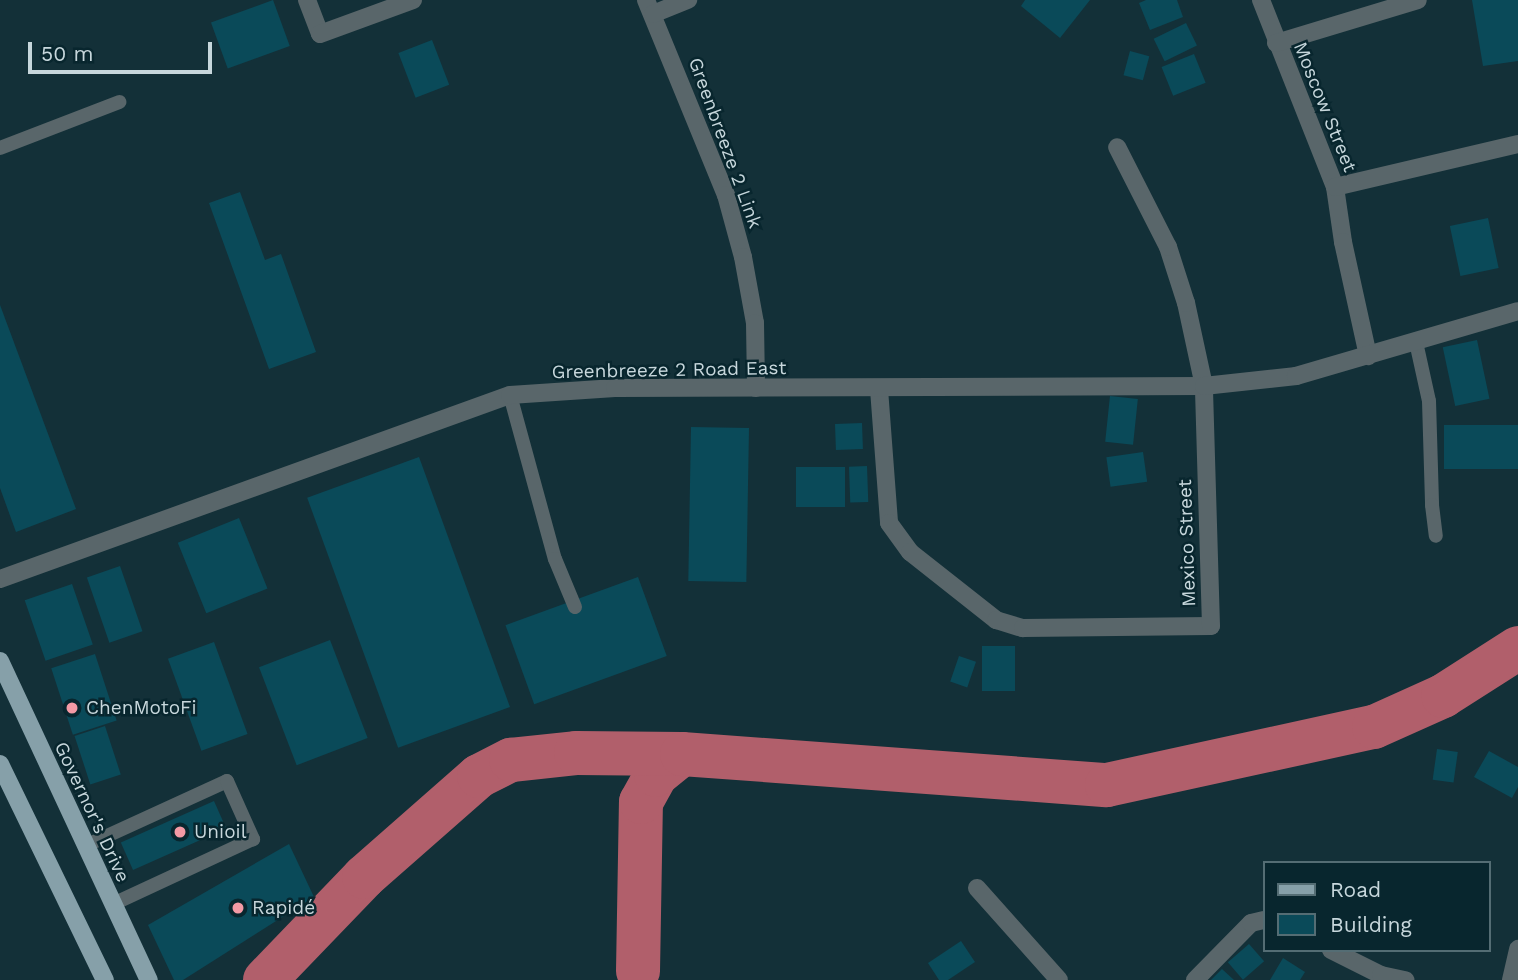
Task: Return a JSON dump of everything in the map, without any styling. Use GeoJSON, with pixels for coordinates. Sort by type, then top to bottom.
{"type":"FeatureCollection","features":[{"type":"Feature","properties":{"kind":"main road","name":"Governor's Drive"},"geometry":{"type":"LineString","coordinates":[[0,662],[149,980]]}},
{"type":"Feature","properties":{"kind":"main road"},"geometry":{"type":"LineString","coordinates":[[0,764],[105,980]]}},
{"type":"Feature","properties":{"kind":"street"},"geometry":{"type":"LineString","coordinates":[[307,0],[320,34],[413,0]]}},
{"type":"Feature","properties":{"kind":"street"},"geometry":{"type":"LineString","coordinates":[[650,7],[688,0]]}},
{"type":"Feature","properties":{"kind":"street","name":"Moscow Street"},"geometry":{"type":"LineString","coordinates":[[1261,0],[1335,187],[1343,242],[1368,356]]}},
{"type":"Feature","properties":{"kind":"street"},"geometry":{"type":"LineString","coordinates":[[1276,43],[1418,0]]}},
{"type":"Feature","properties":{"kind":"street","name":"Greenbreeze 2 Link"},"geometry":{"type":"LineString","coordinates":[[650,7],[726,195],[743,257],[755,323],[756,388]]}},
{"type":"Feature","properties":{"kind":"street"},"geometry":{"type":"LineString","coordinates":[[1335,187],[1518,144]]}},
{"type":"Feature","properties":{"kind":"street","name":"Mexico Street"},"geometry":{"type":"LineString","coordinates":[[879,389],[889,523],[910,552],[996,620],[1023,628],[1211,626],[1204,386],[1185,303],[1168,247],[1117,147]]}},
{"type":"Feature","properties":{"kind":"street","name":"Greenbreeze 2 Road East"},"geometry":{"type":"LineString","coordinates":[[0,579],[510,396],[615,388],[1204,386],[1296,376],[1518,311]]}},
{"type":"Feature","properties":{"kind":"street"},"geometry":{"type":"LineString","coordinates":[[977,888],[1059,980]]}},
{"type":"Feature","properties":{"kind":"street"},"geometry":{"type":"LineString","coordinates":[[1195,980],[1251,923],[1262,920]]}},
{"type":"Feature","properties":{"kind":"street"},"geometry":{"type":"LineString","coordinates":[[1511,980],[1518,948]]}},
{"type":"Feature","properties":{"kind":"street"},"geometry":{"type":"LineString","coordinates":[[1335,952],[1381,975],[1405,980]]}},
{"type":"Feature","properties":{"kind":"lane"},"geometry":{"type":"LineString","coordinates":[[0,148],[119,102]]}},
{"type":"Feature","properties":{"kind":"lane"},"geometry":{"type":"LineString","coordinates":[[1416,342],[1429,401],[1432,505],[1436,536]]}},
{"type":"Feature","properties":{"kind":"lane"},"geometry":{"type":"LineString","coordinates":[[510,396],[555,559],[575,607]]}},
{"type":"Feature","properties":{"kind":"lane"},"geometry":{"type":"LineString","coordinates":[[85,846],[227,781],[253,839],[113,904]]}},
{"type":"Feature","properties":{"kind":"building"},"geometry":{"type":"Polygon","coordinates":[[[273,0],[290,46],[228,69],[211,23],[273,0]]]}},
{"type":"Feature","properties":{"kind":"building"},"geometry":{"type":"Polygon","coordinates":[[[1025,0],[1090,0],[1060,38],[1021,6],[1025,0]]]}},
{"type":"Feature","properties":{"kind":"building"},"geometry":{"type":"Polygon","coordinates":[[[1146,0],[1177,0],[1183,17],[1150,30],[1139,3],[1146,0]]]}},
{"type":"Feature","properties":{"kind":"building"},"geometry":{"type":"Polygon","coordinates":[[[1472,0],[1518,0],[1518,61],[1483,66],[1472,0]]]}},
{"type":"Feature","properties":{"kind":"building"},"geometry":{"type":"Polygon","coordinates":[[[1186,23],[1197,45],[1165,61],[1154,39],[1186,23]]]}},
{"type":"Feature","properties":{"kind":"building"},"geometry":{"type":"Polygon","coordinates":[[[432,40],[449,85],[416,98],[398,53],[432,40]]]}},
{"type":"Feature","properties":{"kind":"building"},"geometry":{"type":"Polygon","coordinates":[[[1130,51],[1149,56],[1143,80],[1124,75],[1130,51]]]}},
{"type":"Feature","properties":{"kind":"building"},"geometry":{"type":"Polygon","coordinates":[[[1194,54],[1206,83],[1173,96],[1162,67],[1194,54]]]}},
{"type":"Feature","properties":{"kind":"building"},"geometry":{"type":"Polygon","coordinates":[[[240,192],[265,260],[281,254],[316,352],[269,369],[209,203],[240,192]]]}},
{"type":"Feature","properties":{"kind":"building"},"geometry":{"type":"Polygon","coordinates":[[[1488,218],[1499,268],[1460,276],[1450,226],[1488,218]]]}},
{"type":"Feature","properties":{"kind":"building"},"geometry":{"type":"Polygon","coordinates":[[[0,305],[76,509],[16,532],[0,488],[0,305]]]}},
{"type":"Feature","properties":{"kind":"building"},"geometry":{"type":"Polygon","coordinates":[[[1477,340],[1489,399],[1455,406],[1443,347],[1477,340]]]}},
{"type":"Feature","properties":{"kind":"building"},"geometry":{"type":"Polygon","coordinates":[[[1110,396],[1138,399],[1133,445],[1105,442],[1110,396]]]}},
{"type":"Feature","properties":{"kind":"building"},"geometry":{"type":"Polygon","coordinates":[[[862,423],[863,449],[836,450],[835,424],[862,423]]]}},
{"type":"Feature","properties":{"kind":"building"},"geometry":{"type":"Polygon","coordinates":[[[1444,425],[1518,425],[1518,469],[1444,469],[1444,425]]]}},
{"type":"Feature","properties":{"kind":"building"},"geometry":{"type":"Polygon","coordinates":[[[691,427],[749,428],[746,582],[688,581],[691,427]]]}},
{"type":"Feature","properties":{"kind":"building"},"geometry":{"type":"Polygon","coordinates":[[[1143,452],[1147,482],[1111,487],[1106,457],[1143,452]]]}},
{"type":"Feature","properties":{"kind":"building"},"geometry":{"type":"Polygon","coordinates":[[[419,457],[510,707],[398,748],[307,498],[419,457]]]}},
{"type":"Feature","properties":{"kind":"building"},"geometry":{"type":"Polygon","coordinates":[[[867,466],[868,502],[850,503],[849,467],[867,466]]]}},
{"type":"Feature","properties":{"kind":"building"},"geometry":{"type":"Polygon","coordinates":[[[796,467],[845,467],[845,507],[796,507],[796,467]]]}},
{"type":"Feature","properties":{"kind":"building"},"geometry":{"type":"Polygon","coordinates":[[[239,518],[267,588],[206,613],[178,543],[239,518]]]}},
{"type":"Feature","properties":{"kind":"building"},"geometry":{"type":"Polygon","coordinates":[[[120,566],[142,631],[109,643],[87,577],[120,566]]]}},
{"type":"Feature","properties":{"kind":"building"},"geometry":{"type":"Polygon","coordinates":[[[638,577],[667,656],[534,704],[506,625],[638,577]]]}},
{"type":"Feature","properties":{"kind":"building"},"geometry":{"type":"Polygon","coordinates":[[[72,584],[93,645],[46,661],[25,600],[72,584]]]}},
{"type":"Feature","properties":{"kind":"building"},"geometry":{"type":"Polygon","coordinates":[[[330,640],[368,738],[297,765],[259,667],[330,640]]]}},
{"type":"Feature","properties":{"kind":"building"},"geometry":{"type":"Polygon","coordinates":[[[214,642],[248,734],[201,751],[168,659],[214,642]]]}},
{"type":"Feature","properties":{"kind":"building"},"geometry":{"type":"Polygon","coordinates":[[[982,646],[1015,646],[1015,691],[982,691],[982,646]]]}},
{"type":"Feature","properties":{"kind":"building"},"geometry":{"type":"Polygon","coordinates":[[[95,654],[117,721],[73,735],[51,668],[95,654]]]}},
{"type":"Feature","properties":{"kind":"building"},"geometry":{"type":"Polygon","coordinates":[[[959,656],[976,662],[967,687],[950,682],[959,656]]]}},
{"type":"Feature","properties":{"kind":"building"},"geometry":{"type":"Polygon","coordinates":[[[105,726],[121,775],[90,784],[75,736],[105,726]]]}},
{"type":"Feature","properties":{"kind":"building"},"geometry":{"type":"Polygon","coordinates":[[[1437,749],[1458,752],[1453,783],[1433,780],[1437,749]]]}},
{"type":"Feature","properties":{"kind":"building"},"geometry":{"type":"Polygon","coordinates":[[[1489,751],[1518,767],[1518,787],[1512,798],[1474,777],[1489,751]]]}},
{"type":"Feature","properties":{"kind":"building"},"geometry":{"type":"Polygon","coordinates":[[[214,801],[226,828],[133,870],[121,842],[214,801]]]}},
{"type":"Feature","properties":{"kind":"building","name":"Rapidé"},"geometry":{"type":"Polygon","coordinates":[[[289,844],[314,897],[183,980],[174,980],[148,925],[289,844]]]}},
{"type":"Feature","properties":{"kind":"building"},"geometry":{"type":"Polygon","coordinates":[[[961,941],[975,962],[948,980],[939,980],[928,963],[961,941]]]}},
{"type":"Feature","properties":{"kind":"building"},"geometry":{"type":"Polygon","coordinates":[[[1249,944],[1264,961],[1243,980],[1228,962],[1249,944]]]}},
{"type":"Feature","properties":{"kind":"building"},"geometry":{"type":"Polygon","coordinates":[[[1283,958],[1305,972],[1300,980],[1270,980],[1283,958]]]}},
{"type":"Feature","properties":{"kind":"building"},"geometry":{"type":"Polygon","coordinates":[[[1222,969],[1234,980],[1211,980],[1222,969]]]}},
{"type":"Feature","properties":{"kind":"waterway"},"geometry":{"type":"LineString","coordinates":[[265,980],[364,877],[479,776],[511,760],[576,753],[682,754],[1107,785],[1374,727],[1443,696],[1518,648]]}},
{"type":"Feature","properties":{"kind":"waterway"},"geometry":{"type":"LineString","coordinates":[[638,971],[641,802],[656,775],[682,754]]}},
{"type":"Feature","properties":{"kind":"place","name":"ChenMotoFi"},"geometry":{"type":"Point","coordinates":[72,708]}},
{"type":"Feature","properties":{"kind":"place","name":"Unioil"},"geometry":{"type":"Point","coordinates":[180,832]}},
{"type":"Feature","properties":{"kind":"place","name":"Rapidé"},"geometry":{"type":"Point","coordinates":[238,908]}}]}
